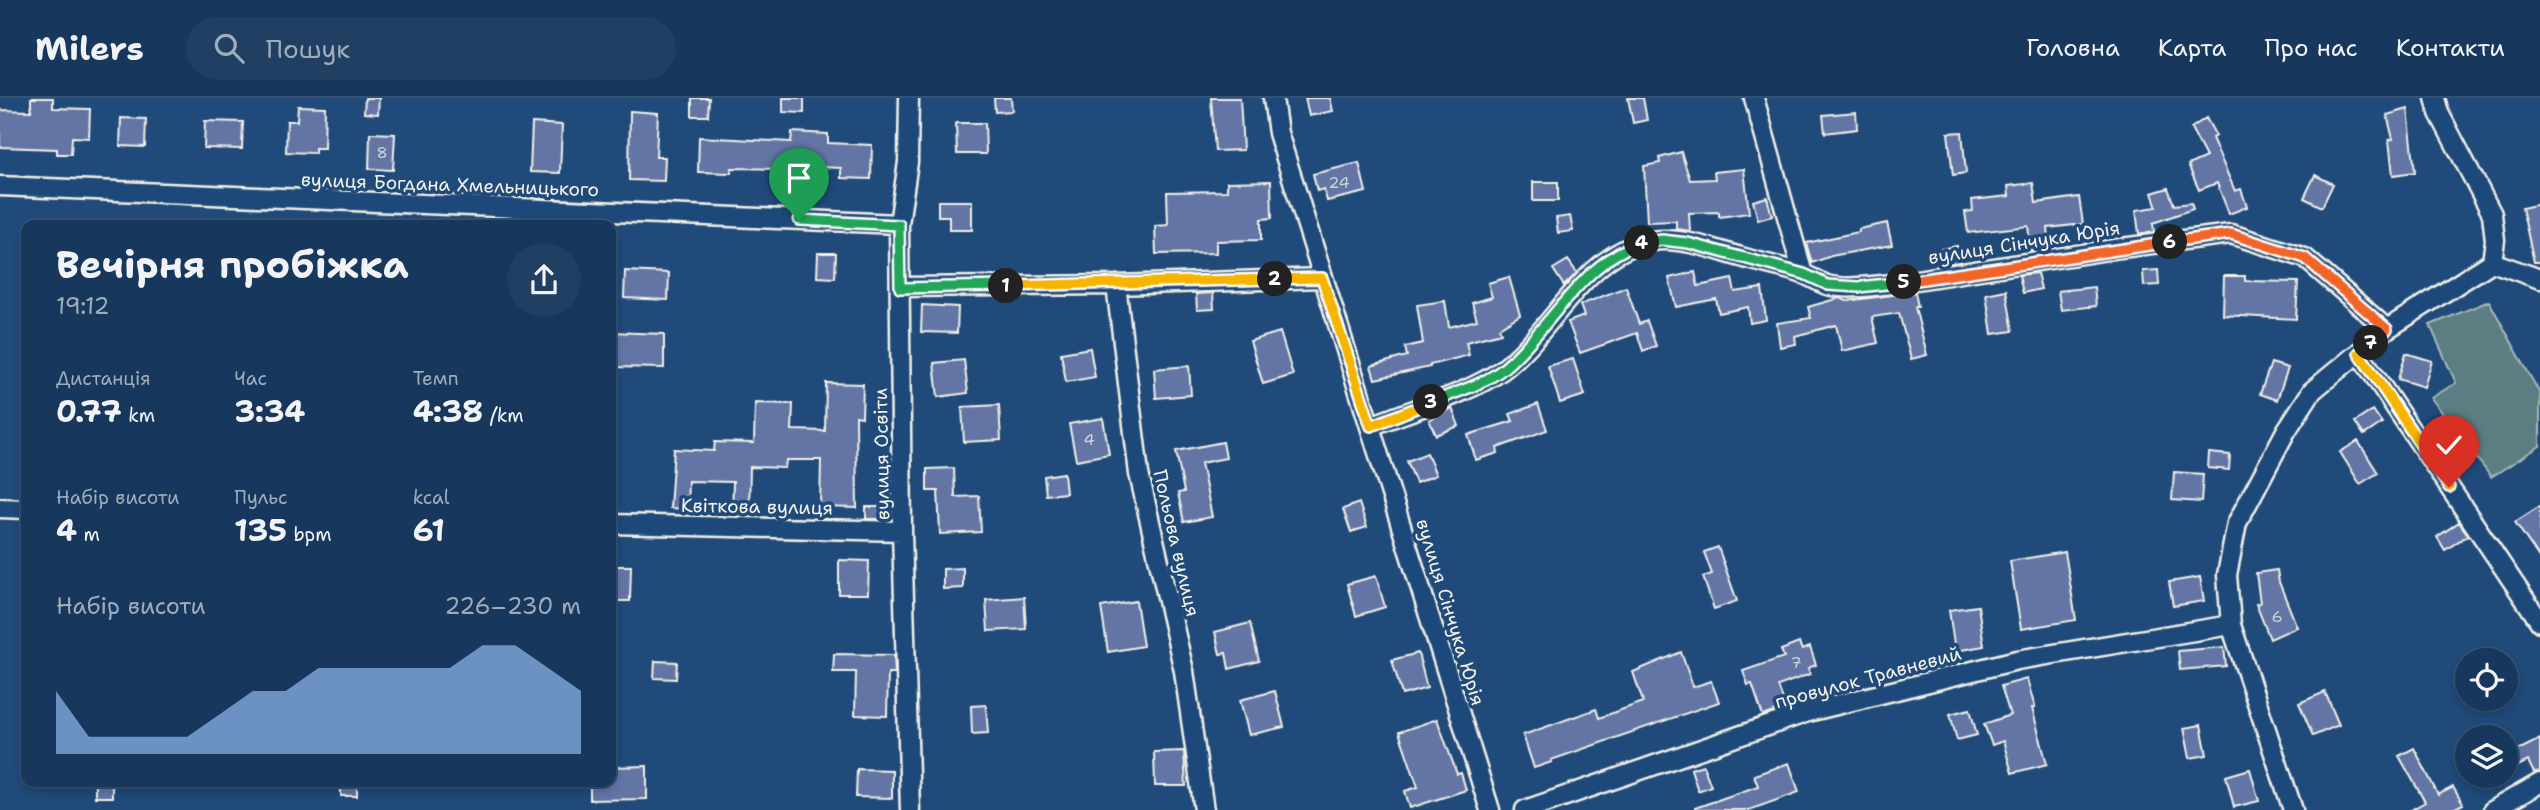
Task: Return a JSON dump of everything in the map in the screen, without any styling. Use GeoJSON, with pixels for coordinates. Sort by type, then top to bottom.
{"type":"FeatureCollection","features":[{"type":"Feature","properties":{"kind":"street","name":"вулиця Освіти"},"geometry":{"type":"LineString","coordinates":[[909,98],[908,162],[899,225],[902,531],[910,810]]}},
{"type":"Feature","properties":{"kind":"street","name":"вулиця Сінчука Юрія"},"geometry":{"type":"LineString","coordinates":[[1273,98],[1278,133],[1322,278],[1371,426],[1490,810]]}},
{"type":"Feature","properties":{"kind":"street"},"geometry":{"type":"LineString","coordinates":[[1754,98],[1804,274]]}},
{"type":"Feature","properties":{"kind":"street"},"geometry":{"type":"LineString","coordinates":[[2292,810],[2231,625],[2227,575],[2237,523],[2286,431],[2312,391],[2387,329],[2492,262],[2495,240],[2492,214],[2439,113],[2435,98]]}},
{"type":"Feature","properties":{"kind":"street","name":"вулиця Богдана Хмельницького"},"geometry":{"type":"LineString","coordinates":[[0,186],[899,225]]}},
{"type":"Feature","properties":{"kind":"street","name":"вулиця Сінчука Юрія"},"geometry":{"type":"LineString","coordinates":[[1371,426],[1468,388],[1501,370],[1524,350],[1593,271],[1620,251],[1662,240],[1688,243],[1804,274],[1828,285],[1859,287],[2231,234],[2305,258],[2387,329]]}},
{"type":"Feature","properties":{"kind":"street"},"geometry":{"type":"LineString","coordinates":[[2492,262],[2540,279]]}},
{"type":"Feature","properties":{"kind":"street"},"geometry":{"type":"LineString","coordinates":[[900,288],[1116,285],[1322,278]]}},
{"type":"Feature","properties":{"kind":"street","name":"Польова вулиця"},"geometry":{"type":"LineString","coordinates":[[1116,285],[1139,474],[1184,671],[1204,810]]}},
{"type":"Feature","properties":{"kind":"street"},"geometry":{"type":"LineString","coordinates":[[2359,353],[2540,622]]}},
{"type":"Feature","properties":{"kind":"street"},"geometry":{"type":"LineString","coordinates":[[0,508],[21,509]]}},
{"type":"Feature","properties":{"kind":"street","name":"Квіткова вулиця"},"geometry":{"type":"LineString","coordinates":[[616,524],[902,531]]}},
{"type":"Feature","properties":{"kind":"street","name":"провулок Травневий"},"geometry":{"type":"LineString","coordinates":[[1525,810],[1808,712],[2017,660],[2231,625]]}},
{"type":"Feature","properties":{"kind":"street"},"geometry":{"type":"LineString","coordinates":[[2493,810],[2540,783]]}},
{"type":"Feature","properties":{"kind":"green space"},"geometry":{"type":"Polygon","coordinates":[[[2489,301],[2540,394],[2540,446],[2491,477],[2431,398],[2456,383],[2430,325],[2489,301]]]}},
{"type":"Feature","properties":{"kind":"building"},"geometry":{"type":"Polygon","coordinates":[[[31,98],[53,98],[53,108],[90,109],[89,138],[72,137],[71,154],[57,154],[57,149],[0,147],[0,110],[31,111],[31,98]]]}},
{"type":"Feature","properties":{"kind":"building"},"geometry":{"type":"Polygon","coordinates":[[[365,98],[379,98],[378,114],[364,113],[365,98]]]}},
{"type":"Feature","properties":{"kind":"building"},"geometry":{"type":"Polygon","coordinates":[[[692,98],[709,98],[708,116],[692,116],[692,98]]]}},
{"type":"Feature","properties":{"kind":"building"},"geometry":{"type":"Polygon","coordinates":[[[783,98],[804,98],[804,113],[783,112],[783,98]]]}},
{"type":"Feature","properties":{"kind":"building"},"geometry":{"type":"Polygon","coordinates":[[[994,98],[1011,98],[1012,111],[995,112],[994,98]]]}},
{"type":"Feature","properties":{"kind":"building"},"geometry":{"type":"Polygon","coordinates":[[[1211,98],[1240,98],[1243,150],[1215,151],[1211,98]]]}},
{"type":"Feature","properties":{"kind":"building"},"geometry":{"type":"Polygon","coordinates":[[[1305,98],[1330,98],[1333,111],[1309,116],[1305,98]]]}},
{"type":"Feature","properties":{"kind":"building"},"geometry":{"type":"Polygon","coordinates":[[[1628,98],[1643,98],[1647,120],[1633,123],[1628,98]]]}},
{"type":"Feature","properties":{"kind":"building"},"geometry":{"type":"Polygon","coordinates":[[[298,106],[325,107],[324,148],[315,148],[315,153],[286,152],[287,121],[297,121],[298,106]]]}},
{"type":"Feature","properties":{"kind":"building"},"geometry":{"type":"Polygon","coordinates":[[[2408,109],[2415,172],[2393,175],[2389,140],[2393,139],[2387,115],[2408,109]]]}},
{"type":"Feature","properties":{"kind":"building"},"geometry":{"type":"Polygon","coordinates":[[[630,111],[658,113],[656,157],[665,157],[664,181],[629,180],[630,111]]]}},
{"type":"Feature","properties":{"kind":"building"},"geometry":{"type":"Polygon","coordinates":[[[1856,112],[1857,129],[1825,133],[1823,115],[1856,112]]]}},
{"type":"Feature","properties":{"kind":"building"},"geometry":{"type":"Polygon","coordinates":[[[121,118],[146,119],[145,147],[120,146],[121,118]]]}},
{"type":"Feature","properties":{"kind":"building"},"geometry":{"type":"Polygon","coordinates":[[[2206,118],[2216,136],[2212,138],[2235,191],[2241,189],[2247,207],[2229,214],[2217,183],[2199,190],[2188,165],[2206,157],[2191,128],[2206,118]]]}},
{"type":"Feature","properties":{"kind":"building"},"geometry":{"type":"Polygon","coordinates":[[[205,121],[243,122],[242,149],[204,148],[205,121]]]}},
{"type":"Feature","properties":{"kind":"building"},"geometry":{"type":"Polygon","coordinates":[[[532,123],[562,125],[560,173],[530,172],[532,123]]]}},
{"type":"Feature","properties":{"kind":"building"},"geometry":{"type":"Polygon","coordinates":[[[956,123],[985,123],[986,154],[957,154],[956,123]]]}},
{"type":"Feature","properties":{"kind":"building"},"geometry":{"type":"Polygon","coordinates":[[[792,132],[828,134],[828,143],[872,145],[871,179],[841,178],[841,168],[779,165],[779,169],[731,168],[731,173],[698,172],[699,137],[791,142],[792,132]]]}},
{"type":"Feature","properties":{"kind":"building"},"geometry":{"type":"Polygon","coordinates":[[[1962,132],[1966,173],[1953,175],[1948,133],[1962,132]]]}},
{"type":"Feature","properties":{"kind":"building"},"geometry":{"type":"Polygon","coordinates":[[[370,133],[395,134],[393,170],[369,169],[370,133]]]}},
{"type":"Feature","properties":{"kind":"building"},"geometry":{"type":"Polygon","coordinates":[[[1681,152],[1690,180],[1715,179],[1714,172],[1744,169],[1749,213],[1719,217],[1719,212],[1689,213],[1690,231],[1676,229],[1676,221],[1647,222],[1644,166],[1660,163],[1659,158],[1681,152]]]}},
{"type":"Feature","properties":{"kind":"building"},"geometry":{"type":"Polygon","coordinates":[[[1359,163],[1366,192],[1327,201],[1324,189],[1317,191],[1313,174],[1359,163]]]}},
{"type":"Feature","properties":{"kind":"building"},"geometry":{"type":"Polygon","coordinates":[[[2315,175],[2333,184],[2322,207],[2304,198],[2315,175]]]}},
{"type":"Feature","properties":{"kind":"building"},"geometry":{"type":"Polygon","coordinates":[[[1271,181],[1272,218],[1261,219],[1261,240],[1216,241],[1216,253],[1156,254],[1155,226],[1168,225],[1167,192],[1227,191],[1227,182],[1271,181]]]}},
{"type":"Feature","properties":{"kind":"building"},"geometry":{"type":"Polygon","coordinates":[[[1533,182],[1558,182],[1558,201],[1533,201],[1533,182]]]}},
{"type":"Feature","properties":{"kind":"building"},"geometry":{"type":"Polygon","coordinates":[[[2033,183],[2036,203],[2079,197],[2083,224],[2048,228],[2050,247],[2031,250],[2028,226],[1968,233],[1965,212],[1973,211],[1972,200],[2009,196],[2008,186],[2033,183]]]}},
{"type":"Feature","properties":{"kind":"building"},"geometry":{"type":"Polygon","coordinates":[[[2168,188],[2174,205],[2191,203],[2193,209],[2153,223],[2154,232],[2139,234],[2136,210],[2157,207],[2152,193],[2168,188]]]}},
{"type":"Feature","properties":{"kind":"building"},"geometry":{"type":"Polygon","coordinates":[[[1767,197],[1772,216],[1758,220],[1753,201],[1767,197]]]}},
{"type":"Feature","properties":{"kind":"building"},"geometry":{"type":"Polygon","coordinates":[[[938,201],[972,201],[972,230],[949,230],[949,216],[938,216],[938,201]]]}},
{"type":"Feature","properties":{"kind":"building"},"geometry":{"type":"Polygon","coordinates":[[[2540,204],[2540,262],[2534,262],[2522,208],[2540,204]]]}},
{"type":"Feature","properties":{"kind":"building"},"geometry":{"type":"Polygon","coordinates":[[[1570,216],[1573,231],[1558,233],[1556,218],[1570,216]]]}},
{"type":"Feature","properties":{"kind":"building"},"geometry":{"type":"Polygon","coordinates":[[[1887,223],[1892,245],[1831,256],[1812,263],[1806,243],[1887,223]]]}},
{"type":"Feature","properties":{"kind":"building"},"geometry":{"type":"Polygon","coordinates":[[[1957,246],[1960,262],[1944,264],[1941,249],[1957,246]]]}},
{"type":"Feature","properties":{"kind":"building"},"geometry":{"type":"Polygon","coordinates":[[[818,253],[836,253],[835,278],[817,277],[818,253]]]}},
{"type":"Feature","properties":{"kind":"building"},"geometry":{"type":"Polygon","coordinates":[[[1568,260],[1577,273],[1564,286],[1553,269],[1568,260]]]}},
{"type":"Feature","properties":{"kind":"building"},"geometry":{"type":"Polygon","coordinates":[[[2158,270],[2159,285],[2144,286],[2143,271],[2158,270]]]}},
{"type":"Feature","properties":{"kind":"building"},"geometry":{"type":"Polygon","coordinates":[[[625,271],[669,273],[668,300],[624,298],[625,271]]]}},
{"type":"Feature","properties":{"kind":"building"},"geometry":{"type":"Polygon","coordinates":[[[1695,272],[1698,286],[1732,279],[1735,292],[1762,288],[1766,320],[1750,323],[1748,307],[1719,313],[1716,299],[1676,307],[1669,278],[1695,272]]]}},
{"type":"Feature","properties":{"kind":"building"},"geometry":{"type":"Polygon","coordinates":[[[2037,273],[2041,289],[2023,293],[2019,275],[2037,273]]]}},
{"type":"Feature","properties":{"kind":"building"},"geometry":{"type":"Polygon","coordinates":[[[2224,276],[2245,276],[2245,281],[2298,282],[2296,319],[2223,315],[2224,276]]]}},
{"type":"Feature","properties":{"kind":"building"},"geometry":{"type":"Polygon","coordinates":[[[1509,277],[1520,315],[1499,328],[1501,333],[1466,342],[1469,355],[1375,379],[1371,366],[1407,356],[1405,347],[1423,343],[1417,305],[1445,301],[1449,327],[1477,320],[1472,303],[1492,297],[1488,283],[1509,277]]]}},
{"type":"Feature","properties":{"kind":"building"},"geometry":{"type":"Polygon","coordinates":[[[1626,287],[1639,324],[1647,321],[1656,346],[1643,351],[1637,333],[1580,353],[1568,322],[1584,316],[1580,305],[1626,287]]]}},
{"type":"Feature","properties":{"kind":"building"},"geometry":{"type":"Polygon","coordinates":[[[2094,287],[2096,306],[2061,310],[2058,291],[2094,287]]]}},
{"type":"Feature","properties":{"kind":"building"},"geometry":{"type":"Polygon","coordinates":[[[2006,290],[2013,331],[1992,334],[1986,294],[2006,290]]]}},
{"type":"Feature","properties":{"kind":"building"},"geometry":{"type":"Polygon","coordinates":[[[1915,292],[1918,307],[1915,307],[1927,355],[1911,359],[1899,313],[1872,317],[1878,343],[1842,351],[1836,325],[1795,336],[1796,344],[1780,347],[1777,323],[1811,318],[1808,307],[1839,298],[1847,301],[1915,292]]]}},
{"type":"Feature","properties":{"kind":"building"},"geometry":{"type":"Polygon","coordinates":[[[1213,293],[1214,309],[1197,310],[1196,294],[1213,293]]]}},
{"type":"Feature","properties":{"kind":"building"},"geometry":{"type":"Polygon","coordinates":[[[922,305],[958,307],[957,333],[921,332],[922,305]]]}},
{"type":"Feature","properties":{"kind":"building"},"geometry":{"type":"Polygon","coordinates":[[[616,332],[664,334],[664,368],[616,367],[616,332]]]}},
{"type":"Feature","properties":{"kind":"building"},"geometry":{"type":"Polygon","coordinates":[[[1280,332],[1293,375],[1263,384],[1250,341],[1280,332]]]}},
{"type":"Feature","properties":{"kind":"building"},"geometry":{"type":"Polygon","coordinates":[[[1090,348],[1095,377],[1066,382],[1061,353],[1090,348]]]}},
{"type":"Feature","properties":{"kind":"building"},"geometry":{"type":"Polygon","coordinates":[[[2406,353],[2432,361],[2424,387],[2398,379],[2406,353]]]}},
{"type":"Feature","properties":{"kind":"building"},"geometry":{"type":"Polygon","coordinates":[[[1573,359],[1585,395],[1560,403],[1548,366],[1573,359]]]}},
{"type":"Feature","properties":{"kind":"building"},"geometry":{"type":"Polygon","coordinates":[[[964,360],[968,393],[938,397],[934,363],[964,360]]]}},
{"type":"Feature","properties":{"kind":"building"},"geometry":{"type":"Polygon","coordinates":[[[2271,363],[2288,368],[2277,400],[2260,394],[2271,363]]]}},
{"type":"Feature","properties":{"kind":"building"},"geometry":{"type":"Polygon","coordinates":[[[1189,366],[1191,395],[1156,398],[1154,369],[1189,366]]]}},
{"type":"Feature","properties":{"kind":"building"},"geometry":{"type":"Polygon","coordinates":[[[826,383],[863,384],[862,417],[856,416],[857,508],[820,507],[821,460],[786,460],[785,468],[750,467],[749,514],[732,513],[733,482],[688,481],[687,509],[670,508],[674,449],[714,451],[715,442],[754,443],[755,403],[793,404],[792,430],[825,431],[826,383]]]}},
{"type":"Feature","properties":{"kind":"building"},"geometry":{"type":"Polygon","coordinates":[[[1538,404],[1547,430],[1497,448],[1498,453],[1476,460],[1468,435],[1513,421],[1510,414],[1538,404]]]}},
{"type":"Feature","properties":{"kind":"building"},"geometry":{"type":"Polygon","coordinates":[[[999,405],[1001,440],[964,442],[962,407],[999,405]]]}},
{"type":"Feature","properties":{"kind":"building"},"geometry":{"type":"Polygon","coordinates":[[[1452,408],[1459,426],[1436,435],[1429,420],[1452,408]]]}},
{"type":"Feature","properties":{"kind":"building"},"geometry":{"type":"Polygon","coordinates":[[[2373,410],[2382,423],[2364,435],[2355,422],[2373,410]]]}},
{"type":"Feature","properties":{"kind":"building"},"geometry":{"type":"Polygon","coordinates":[[[1103,418],[1109,454],[1076,460],[1069,424],[1103,418]]]}},
{"type":"Feature","properties":{"kind":"building"},"geometry":{"type":"Polygon","coordinates":[[[2358,441],[2378,473],[2360,484],[2340,452],[2358,441]]]}},
{"type":"Feature","properties":{"kind":"building"},"geometry":{"type":"Polygon","coordinates":[[[1223,442],[1226,458],[1201,463],[1212,517],[1184,522],[1178,493],[1184,492],[1176,451],[1223,442]]]}},
{"type":"Feature","properties":{"kind":"building"},"geometry":{"type":"Polygon","coordinates":[[[1427,453],[1436,475],[1416,483],[1407,461],[1427,453]]]}},
{"type":"Feature","properties":{"kind":"building"},"geometry":{"type":"Polygon","coordinates":[[[2209,453],[2230,455],[2229,470],[2208,468],[2209,453]]]}},
{"type":"Feature","properties":{"kind":"building"},"geometry":{"type":"Polygon","coordinates":[[[954,468],[955,497],[979,496],[981,532],[940,534],[938,491],[927,491],[927,469],[954,468]]]}},
{"type":"Feature","properties":{"kind":"building"},"geometry":{"type":"Polygon","coordinates":[[[2174,472],[2203,474],[2201,502],[2172,500],[2174,472]]]}},
{"type":"Feature","properties":{"kind":"building"},"geometry":{"type":"Polygon","coordinates":[[[1064,473],[1066,493],[1046,495],[1044,476],[1064,473]]]}},
{"type":"Feature","properties":{"kind":"building"},"geometry":{"type":"Polygon","coordinates":[[[1359,503],[1367,527],[1351,532],[1343,509],[1359,503]]]}},
{"type":"Feature","properties":{"kind":"building"},"geometry":{"type":"Polygon","coordinates":[[[2540,506],[2540,559],[2515,522],[2540,506]]]}},
{"type":"Feature","properties":{"kind":"building"},"geometry":{"type":"Polygon","coordinates":[[[866,507],[885,507],[885,519],[866,519],[866,507]]]}},
{"type":"Feature","properties":{"kind":"building"},"geometry":{"type":"Polygon","coordinates":[[[2459,522],[2468,535],[2445,550],[2437,537],[2459,522]]]}},
{"type":"Feature","properties":{"kind":"building"},"geometry":{"type":"Polygon","coordinates":[[[1718,547],[1737,601],[1714,609],[1703,577],[1712,574],[1704,552],[1718,547]]]}},
{"type":"Feature","properties":{"kind":"building"},"geometry":{"type":"Polygon","coordinates":[[[2065,552],[2076,620],[2021,629],[2010,561],[2065,552]]]}},
{"type":"Feature","properties":{"kind":"building"},"geometry":{"type":"Polygon","coordinates":[[[839,560],[869,561],[868,594],[839,594],[839,560]]]}},
{"type":"Feature","properties":{"kind":"building"},"geometry":{"type":"Polygon","coordinates":[[[616,566],[631,566],[630,601],[616,601],[616,566]]]}},
{"type":"Feature","properties":{"kind":"building"},"geometry":{"type":"Polygon","coordinates":[[[963,568],[963,588],[943,589],[943,569],[963,568]]]}},
{"type":"Feature","properties":{"kind":"building"},"geometry":{"type":"Polygon","coordinates":[[[2277,570],[2297,627],[2270,639],[2256,604],[2260,603],[2256,573],[2277,570]]]}},
{"type":"Feature","properties":{"kind":"building"},"geometry":{"type":"Polygon","coordinates":[[[1376,576],[1385,607],[1356,616],[1347,584],[1376,576]]]}},
{"type":"Feature","properties":{"kind":"building"},"geometry":{"type":"Polygon","coordinates":[[[2200,577],[2204,601],[2173,606],[2169,582],[2200,577]]]}},
{"type":"Feature","properties":{"kind":"building"},"geometry":{"type":"Polygon","coordinates":[[[1024,597],[1026,629],[988,631],[986,600],[1024,597]]]}},
{"type":"Feature","properties":{"kind":"building"},"geometry":{"type":"Polygon","coordinates":[[[1136,601],[1143,646],[1108,652],[1101,607],[1136,601]]]}},
{"type":"Feature","properties":{"kind":"building"},"geometry":{"type":"Polygon","coordinates":[[[1978,606],[1984,646],[1955,651],[1949,610],[1978,606]]]}},
{"type":"Feature","properties":{"kind":"building"},"geometry":{"type":"Polygon","coordinates":[[[1250,623],[1259,661],[1229,669],[1226,653],[1220,654],[1215,632],[1250,623]]]}},
{"type":"Feature","properties":{"kind":"building"},"geometry":{"type":"Polygon","coordinates":[[[1799,643],[1802,650],[1810,647],[1816,665],[1808,668],[1810,674],[1778,686],[1786,708],[1763,716],[1752,684],[1748,685],[1743,671],[1784,657],[1781,650],[1799,643]]]}},
{"type":"Feature","properties":{"kind":"building"},"geometry":{"type":"Polygon","coordinates":[[[2224,647],[2226,666],[2180,670],[2178,651],[2224,647]]]}},
{"type":"Feature","properties":{"kind":"building"},"geometry":{"type":"Polygon","coordinates":[[[1681,652],[1693,687],[1711,681],[1719,702],[1534,768],[1523,735],[1596,709],[1599,718],[1643,702],[1633,672],[1681,652]]]}},
{"type":"Feature","properties":{"kind":"building"},"geometry":{"type":"Polygon","coordinates":[[[1418,653],[1427,688],[1402,695],[1392,660],[1418,653]]]}},
{"type":"Feature","properties":{"kind":"building"},"geometry":{"type":"Polygon","coordinates":[[[834,654],[894,655],[895,673],[888,673],[887,716],[855,715],[856,672],[833,672],[834,654]]]}},
{"type":"Feature","properties":{"kind":"building"},"geometry":{"type":"Polygon","coordinates":[[[655,661],[677,662],[676,679],[654,678],[655,661]]]}},
{"type":"Feature","properties":{"kind":"building"},"geometry":{"type":"Polygon","coordinates":[[[2027,679],[2047,764],[2012,773],[2003,741],[1992,745],[1984,724],[2010,715],[2001,686],[2027,679]]]}},
{"type":"Feature","properties":{"kind":"building"},"geometry":{"type":"Polygon","coordinates":[[[1275,691],[1284,727],[1249,735],[1240,700],[1275,691]]]}},
{"type":"Feature","properties":{"kind":"building"},"geometry":{"type":"Polygon","coordinates":[[[2325,692],[2339,725],[2313,736],[2299,703],[2325,692]]]}},
{"type":"Feature","properties":{"kind":"building"},"geometry":{"type":"Polygon","coordinates":[[[986,705],[988,733],[972,734],[971,706],[986,705]]]}},
{"type":"Feature","properties":{"kind":"building"},"geometry":{"type":"Polygon","coordinates":[[[1970,709],[1977,735],[1957,740],[1950,714],[1970,709]]]}},
{"type":"Feature","properties":{"kind":"building"},"geometry":{"type":"Polygon","coordinates":[[[1437,719],[1457,774],[1461,773],[1466,790],[1410,808],[1405,791],[1418,787],[1399,732],[1437,719]]]}},
{"type":"Feature","properties":{"kind":"building"},"geometry":{"type":"Polygon","coordinates":[[[2201,725],[2207,755],[2190,758],[2184,728],[2201,725]]]}},
{"type":"Feature","properties":{"kind":"building"},"geometry":{"type":"Polygon","coordinates":[[[2540,739],[2540,772],[2534,773],[2528,761],[2518,766],[2518,750],[2540,739]]]}},
{"type":"Feature","properties":{"kind":"building"},"geometry":{"type":"Polygon","coordinates":[[[2414,748],[2438,795],[2453,787],[2463,804],[2451,810],[2411,810],[2425,802],[2399,756],[2414,748]]]}},
{"type":"Feature","properties":{"kind":"building"},"geometry":{"type":"Polygon","coordinates":[[[1184,751],[1186,786],[1155,786],[1154,752],[1184,751]]]}},
{"type":"Feature","properties":{"kind":"building"},"geometry":{"type":"Polygon","coordinates":[[[1789,763],[1799,792],[1749,810],[1695,810],[1758,786],[1754,775],[1789,763]]]}},
{"type":"Feature","properties":{"kind":"building"},"geometry":{"type":"Polygon","coordinates":[[[1703,765],[1711,786],[1698,791],[1691,769],[1703,765]]]}},
{"type":"Feature","properties":{"kind":"building"},"geometry":{"type":"Polygon","coordinates":[[[647,766],[647,799],[590,800],[590,787],[616,787],[616,767],[647,766]]]}},
{"type":"Feature","properties":{"kind":"building"},"geometry":{"type":"Polygon","coordinates":[[[857,769],[892,770],[892,798],[856,797],[857,769]]]}},
{"type":"Feature","properties":{"kind":"building"},"geometry":{"type":"Polygon","coordinates":[[[2250,769],[2259,801],[2234,807],[2226,776],[2250,769]]]}},
{"type":"Feature","properties":{"kind":"building"},"geometry":{"type":"Polygon","coordinates":[[[95,787],[112,787],[112,797],[95,797],[95,787]]]}},
{"type":"Feature","properties":{"kind":"building"},"geometry":{"type":"Polygon","coordinates":[[[341,787],[357,787],[357,796],[341,796],[341,787]]]}},
{"type":"Feature","properties":{"kind":"route"},"geometry":{"type":"LineString","coordinates":[[799,220],[899,225],[900,288],[1116,285],[1322,278],[1371,426],[1468,388],[1501,370],[1524,350],[1593,271],[1620,251],[1639,244],[1662,240],[1688,243],[1804,274],[1828,285],[1859,287],[2231,234],[2305,258],[2387,329],[2359,353],[2449,487]]}}]}
